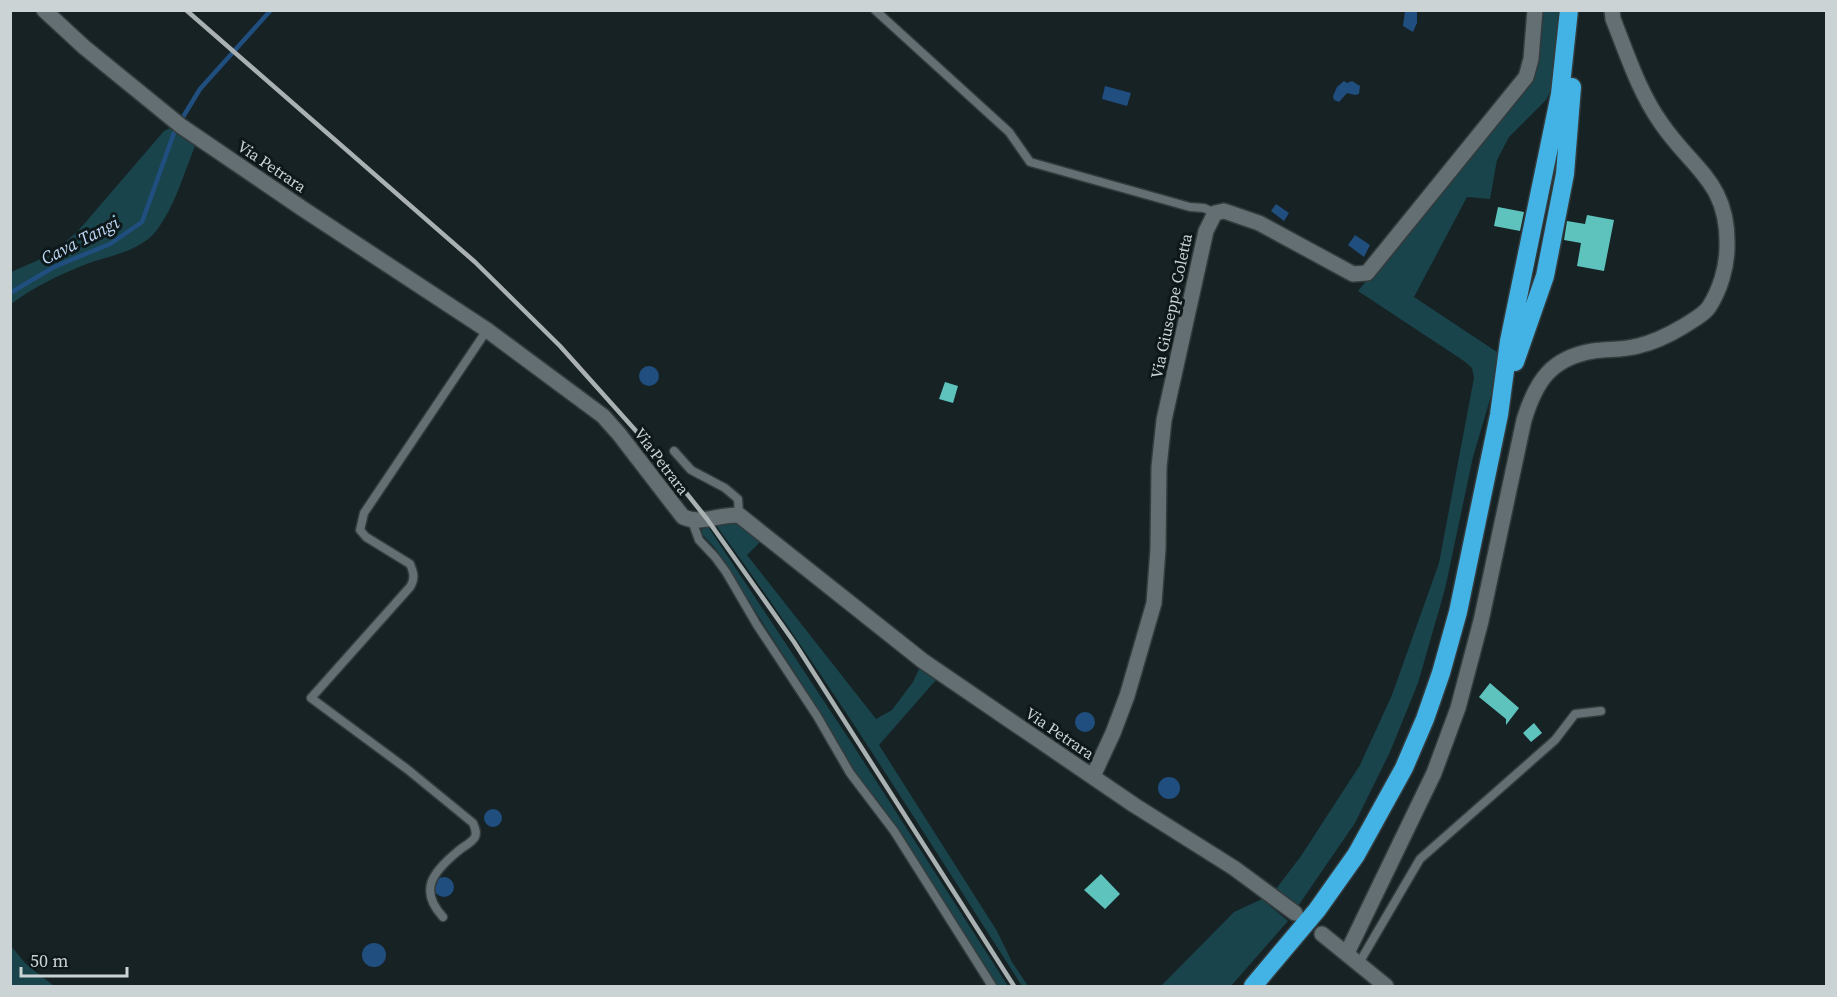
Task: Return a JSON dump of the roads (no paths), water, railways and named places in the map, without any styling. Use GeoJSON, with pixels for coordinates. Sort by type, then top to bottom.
{"type":"FeatureCollection","features":[{"type":"Feature","properties":{"kind":"highway"},"geometry":{"type":"LineString","coordinates":[[1253,987],[1298,935],[1335,886],[1380,813],[1412,748],[1441,673],[1458,612],[1499,415],[1509,341],[1560,94],[1569,10]]}},
{"type":"Feature","properties":{"kind":"highway"},"geometry":{"type":"LineString","coordinates":[[1499,415],[1520,345],[1545,276],[1566,174],[1580,10]]}},
{"type":"Feature","properties":{"kind":"street","name":"Via Petrara"},"geometry":{"type":"LineString","coordinates":[[44,10],[84,47],[181,126],[487,330],[603,416],[683,517],[692,520]]}},
{"type":"Feature","properties":{"kind":"street"},"geometry":{"type":"LineString","coordinates":[[1353,958],[1434,773],[1458,708],[1481,621],[1530,398],[1545,375],[1563,359],[1594,351],[1636,347],[1668,335],[1688,323],[1708,309],[1724,273],[1728,228],[1725,211],[1718,194],[1655,113],[1613,19],[1612,10]]}},
{"type":"Feature","properties":{"kind":"street"},"geometry":{"type":"LineString","coordinates":[[1215,213],[1224,211],[1259,223],[1353,274],[1367,273],[1526,77],[1531,59],[1532,12]]}},
{"type":"Feature","properties":{"kind":"street","name":"Via Giuseppe Coletta"},"geometry":{"type":"LineString","coordinates":[[1093,776],[1127,696],[1154,603],[1158,549],[1159,467],[1164,420],[1206,231],[1215,213]]}},
{"type":"Feature","properties":{"kind":"street","name":"Via Petrara"},"geometry":{"type":"LineString","coordinates":[[739,515],[923,661],[1134,805],[1234,868],[1294,912]]}},
{"type":"Feature","properties":{"kind":"street"},"geometry":{"type":"LineString","coordinates":[[692,520],[739,515]]}},
{"type":"Feature","properties":{"kind":"street"},"geometry":{"type":"LineString","coordinates":[[1322,934],[1386,987]]}},
{"type":"Feature","properties":{"kind":"lane"},"geometry":{"type":"LineString","coordinates":[[875,10],[1009,132],[1030,162],[1190,207],[1204,208],[1215,213]]}},
{"type":"Feature","properties":{"kind":"lane"},"geometry":{"type":"LineString","coordinates":[[443,917],[434,907],[429,893],[430,882],[435,873],[457,851],[474,839],[476,831],[473,824],[407,769],[311,698],[414,581],[414,572],[410,564],[366,537],[360,530],[360,522],[487,330]]}},
{"type":"Feature","properties":{"kind":"lane"},"geometry":{"type":"LineString","coordinates":[[674,451],[691,470],[725,488],[738,499],[739,515]]}},
{"type":"Feature","properties":{"kind":"lane"},"geometry":{"type":"LineString","coordinates":[[692,520],[699,540],[726,572],[757,625],[817,716],[850,773],[894,831],[992,987]]}},
{"type":"Feature","properties":{"kind":"lane"},"geometry":{"type":"LineString","coordinates":[[1353,958],[1420,859],[1555,740],[1575,714],[1601,711]]}},
{"type":"Feature","properties":{"kind":"water"},"geometry":{"type":"Polygon","coordinates":[[[1405,11],[1417,11],[1417,23],[1413,32],[1403,26],[1405,11]]]}},
{"type":"Feature","properties":{"kind":"water"},"geometry":{"type":"Polygon","coordinates":[[[1344,81],[1347,83],[1352,81],[1360,86],[1359,94],[1347,93],[1339,102],[1334,100],[1333,96],[1337,87],[1344,81]]]}},
{"type":"Feature","properties":{"kind":"water"},"geometry":{"type":"Polygon","coordinates":[[[1105,86],[1131,93],[1127,106],[1102,99],[1105,86]]]}},
{"type":"Feature","properties":{"kind":"water"},"geometry":{"type":"Polygon","coordinates":[[[1276,204],[1289,213],[1284,221],[1271,211],[1276,204]]]}},
{"type":"Feature","properties":{"kind":"water"},"geometry":{"type":"Polygon","coordinates":[[[1355,235],[1370,245],[1364,257],[1348,245],[1355,235]]]}},
{"type":"Feature","properties":{"kind":"water"},"geometry":{"type":"Polygon","coordinates":[[[649,366],[656,369],[659,376],[656,383],[649,386],[642,383],[639,376],[642,369],[649,366]]]}},
{"type":"Feature","properties":{"kind":"water"},"geometry":{"type":"Polygon","coordinates":[[[1085,712],[1092,715],[1095,722],[1092,729],[1085,732],[1078,729],[1075,722],[1078,715],[1085,712]]]}},
{"type":"Feature","properties":{"kind":"water"},"geometry":{"type":"Polygon","coordinates":[[[1169,777],[1177,780],[1180,788],[1177,796],[1169,799],[1161,796],[1158,788],[1161,780],[1169,777]]]}},
{"type":"Feature","properties":{"kind":"water"},"geometry":{"type":"Polygon","coordinates":[[[493,809],[499,812],[502,818],[499,824],[493,827],[487,824],[484,818],[487,812],[493,809]]]}},
{"type":"Feature","properties":{"kind":"water"},"geometry":{"type":"Polygon","coordinates":[[[444,877],[451,880],[454,887],[451,894],[444,897],[437,894],[434,887],[437,880],[444,877]]]}},
{"type":"Feature","properties":{"kind":"water"},"geometry":{"type":"Polygon","coordinates":[[[374,943],[382,947],[386,955],[382,963],[374,967],[366,963],[362,955],[366,947],[374,943]]]}},
{"type":"Feature","properties":{"kind":"waterway","name":"Cava Tangi"},"geometry":{"type":"LineString","coordinates":[[183,117],[200,89],[271,10]]}},
{"type":"Feature","properties":{"kind":"waterway","name":"Cava Tangi"},"geometry":{"type":"LineString","coordinates":[[10,293],[54,267],[110,244],[142,222],[174,133]]}},
{"type":"Feature","properties":{"kind":"railway"},"geometry":{"type":"LineString","coordinates":[[186,10],[475,262],[560,346],[645,441],[707,519],[794,642],[1014,986]]}}]}
